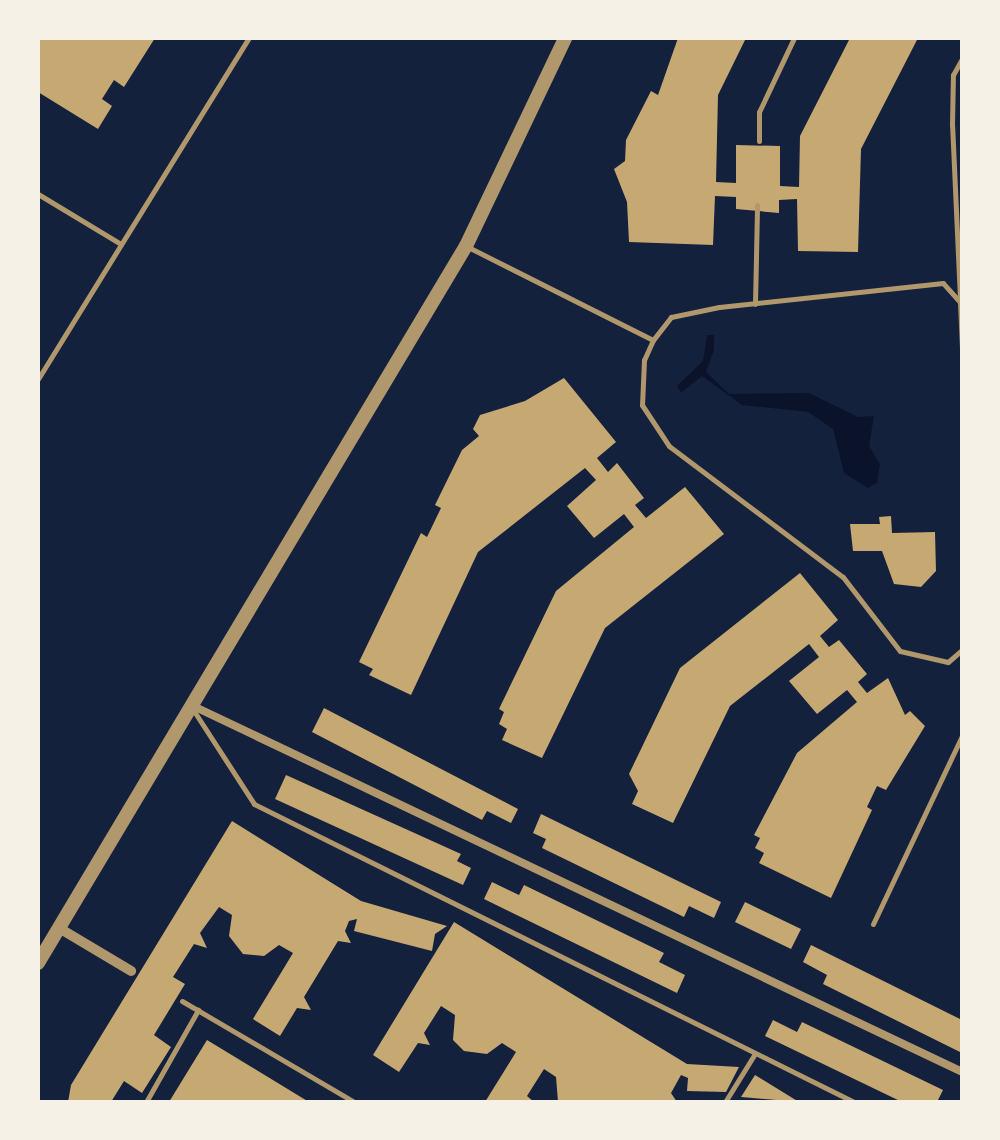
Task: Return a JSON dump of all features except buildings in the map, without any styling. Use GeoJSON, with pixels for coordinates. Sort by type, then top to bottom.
{"type":"FeatureCollection","features":[{"type":"Feature","properties":{"kind":"street"},"geometry":{"type":"LineString","coordinates":[[38,963],[466,246],[565,38]]}},
{"type":"Feature","properties":{"kind":"street"},"geometry":{"type":"LineString","coordinates":[[191,705],[962,1072]]}},
{"type":"Feature","properties":{"kind":"street"},"geometry":{"type":"LineString","coordinates":[[58,928],[131,971]]}},
{"type":"Feature","properties":{"kind":"lane"},"geometry":{"type":"LineString","coordinates":[[38,379],[249,38]]}},
{"type":"Feature","properties":{"kind":"lane"},"geometry":{"type":"LineString","coordinates":[[759,142],[759,112],[794,38]]}},
{"type":"Feature","properties":{"kind":"lane"},"geometry":{"type":"LineString","coordinates":[[962,59],[953,74],[952,125],[962,348]]}},
{"type":"Feature","properties":{"kind":"lane"},"geometry":{"type":"LineString","coordinates":[[38,194],[122,244]]}},
{"type":"Feature","properties":{"kind":"lane"},"geometry":{"type":"LineString","coordinates":[[755,304],[757,205]]}},
{"type":"Feature","properties":{"kind":"lane"},"geometry":{"type":"LineString","coordinates":[[466,246],[653,340]]}},
{"type":"Feature","properties":{"kind":"lane"},"geometry":{"type":"LineString","coordinates":[[960,302],[943,283],[672,317],[653,340],[644,360],[642,405],[669,446],[843,578],[900,650],[948,662],[962,650]]}},
{"type":"Feature","properties":{"kind":"lane"},"geometry":{"type":"LineString","coordinates":[[191,705],[254,804],[854,1102]]}},
{"type":"Feature","properties":{"kind":"lane"},"geometry":{"type":"LineString","coordinates":[[873,924],[962,736]]}},
{"type":"Feature","properties":{"kind":"lane"},"geometry":{"type":"LineString","coordinates":[[182,1001],[354,1102]]}},
{"type":"Feature","properties":{"kind":"lane"},"geometry":{"type":"LineString","coordinates":[[146,1102],[198,1010]]}},
{"type":"Feature","properties":{"kind":"lane"},"geometry":{"type":"LineString","coordinates":[[726,1102],[754,1055]]}},
{"type":"Feature","properties":{"kind":"water"},"geometry":{"type":"Polygon","coordinates":[[[707,335],[714,335],[714,350],[706,372],[729,394],[809,393],[858,417],[874,416],[869,446],[880,464],[877,483],[868,488],[844,473],[833,429],[808,412],[742,405],[702,376],[681,393],[677,386],[703,361],[707,335]]]}}]}
